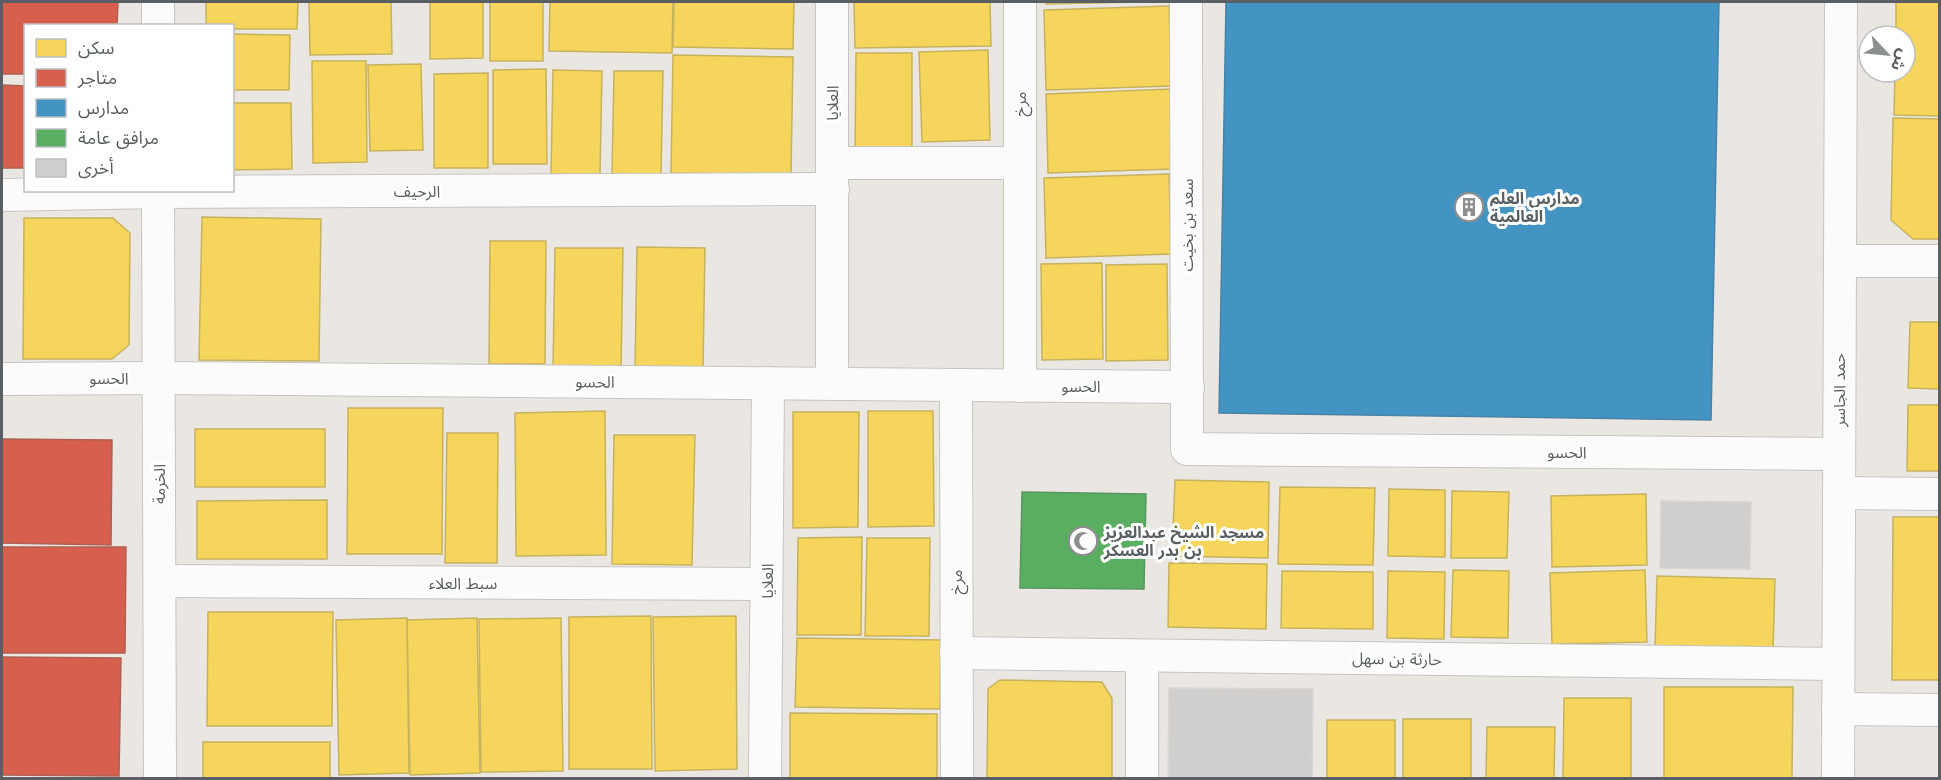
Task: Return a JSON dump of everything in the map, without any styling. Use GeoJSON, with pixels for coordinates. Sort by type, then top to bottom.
{"type":"FeatureCollection","features":[{"type":"Feature","properties":{"kind":"street"},"geometry":{"type":"LineString","coordinates":[[158,2],[158,24]]}},
{"type":"Feature","properties":{"kind":"street","name":"العلايا"},"geometry":{"type":"LineString","coordinates":[[832,2],[832,384]]}},
{"type":"Feature","properties":{"kind":"street","name":"مرخ"},"geometry":{"type":"LineString","coordinates":[[1020,2],[1020,386]]}},
{"type":"Feature","properties":{"kind":"street","name":"سعد بن بخيت"},"geometry":{"type":"LineString","coordinates":[[1186,2],[1187,449]]}},
{"type":"Feature","properties":{"kind":"street","name":"حمد الجاسر"},"geometry":{"type":"LineString","coordinates":[[1838,778],[1841,2]]}},
{"type":"Feature","properties":{"kind":"street","name":"الرحيف"},"geometry":{"type":"LineString","coordinates":[[234,189],[832,176],[1020,163]]}},
{"type":"Feature","properties":{"kind":"street","name":"الرحيف"},"geometry":{"type":"LineString","coordinates":[[2,195],[119,192]]}},
{"type":"Feature","properties":{"kind":"street","name":"الخرمة"},"geometry":{"type":"LineString","coordinates":[[158,192],[160,778]]}},
{"type":"Feature","properties":{"kind":"street"},"geometry":{"type":"LineString","coordinates":[[1840,261],[1940,261]]}},
{"type":"Feature","properties":{"kind":"street","name":"الحسو"},"geometry":{"type":"LineString","coordinates":[[2,379],[159,378],[1188,387]]}},
{"type":"Feature","properties":{"kind":"street","name":"العلايا"},"geometry":{"type":"LineString","coordinates":[[765,778],[768,384]]}},
{"type":"Feature","properties":{"kind":"street","name":"مرخ"},"geometry":{"type":"LineString","coordinates":[[956,385],[957,778]]}},
{"type":"Feature","properties":{"kind":"street","name":"الحسو"},"geometry":{"type":"LineString","coordinates":[[1187,449],[1839,454]]}},
{"type":"Feature","properties":{"kind":"street"},"geometry":{"type":"LineString","coordinates":[[1839,494],[1940,494]]}},
{"type":"Feature","properties":{"kind":"street","name":"سبط العلاء"},"geometry":{"type":"LineString","coordinates":[[160,581],[766,584]]}},
{"type":"Feature","properties":{"kind":"street","name":"حارثة بن سهل"},"geometry":{"type":"LineString","coordinates":[[956,653],[1838,664]]}},
{"type":"Feature","properties":{"kind":"street"},"geometry":{"type":"LineString","coordinates":[[1142,656],[1142,778]]}},
{"type":"Feature","properties":{"kind":"street"},"geometry":{"type":"LineString","coordinates":[[1838,710],[1940,710]]}},
{"type":"Feature","properties":{"kind":"building: سكن"},"geometry":{"type":"Polygon","coordinates":[[[206,2],[298,2],[297,29],[234,29],[234,24],[206,24],[206,2]]]}},
{"type":"Feature","properties":{"kind":"building: سكن"},"geometry":{"type":"Polygon","coordinates":[[[309,2],[391,2],[392,54],[310,55],[309,2]]]}},
{"type":"Feature","properties":{"kind":"building: سكن"},"geometry":{"type":"Polygon","coordinates":[[[430,2],[483,2],[483,58],[430,59],[430,2]]]}},
{"type":"Feature","properties":{"kind":"building: سكن"},"geometry":{"type":"Polygon","coordinates":[[[490,2],[543,2],[543,61],[490,61],[490,2]]]}},
{"type":"Feature","properties":{"kind":"building: سكن"},"geometry":{"type":"Polygon","coordinates":[[[550,2],[673,2],[672,53],[549,51],[550,2]]]}},
{"type":"Feature","properties":{"kind":"building: سكن"},"geometry":{"type":"Polygon","coordinates":[[[674,2],[794,2],[793,49],[673,47],[674,2]]]}},
{"type":"Feature","properties":{"kind":"building: سكن"},"geometry":{"type":"Polygon","coordinates":[[[854,2],[990,2],[991,46],[855,48],[854,2]]]}},
{"type":"Feature","properties":{"kind":"building: سكن"},"geometry":{"type":"Polygon","coordinates":[[[1046,2],[1141,2],[1046,4],[1046,2]]]}},
{"type":"Feature","properties":{"kind":"building: سكن"},"geometry":{"type":"Polygon","coordinates":[[[1896,2],[1940,2],[1940,116],[1894,115],[1895,84],[1917,84],[1917,24],[1896,24],[1896,2]]]}},
{"type":"Feature","properties":{"kind":"building: سكن"},"geometry":{"type":"Polygon","coordinates":[[[1169,6],[1171,86],[1046,90],[1044,10],[1169,6]]]}},
{"type":"Feature","properties":{"kind":"building: سكن"},"geometry":{"type":"Polygon","coordinates":[[[234,34],[290,35],[289,90],[234,90],[234,34]]]}},
{"type":"Feature","properties":{"kind":"building: سكن"},"geometry":{"type":"Polygon","coordinates":[[[988,50],[990,140],[922,142],[919,52],[988,50]]]}},
{"type":"Feature","properties":{"kind":"building: سكن"},"geometry":{"type":"Polygon","coordinates":[[[856,53],[912,53],[912,151],[855,152],[856,53]]]}},
{"type":"Feature","properties":{"kind":"building: سكن"},"geometry":{"type":"Polygon","coordinates":[[[673,55],[793,57],[791,175],[671,173],[673,55]]]}},
{"type":"Feature","properties":{"kind":"building: سكن"},"geometry":{"type":"Polygon","coordinates":[[[312,61],[366,61],[367,162],[313,163],[312,61]]]}},
{"type":"Feature","properties":{"kind":"building: سكن"},"geometry":{"type":"Polygon","coordinates":[[[421,64],[423,150],[370,151],[368,65],[421,64]]]}},
{"type":"Feature","properties":{"kind":"building: سكن"},"geometry":{"type":"Polygon","coordinates":[[[546,69],[547,164],[493,164],[493,70],[546,69]]]}},
{"type":"Feature","properties":{"kind":"building: سكن"},"geometry":{"type":"Polygon","coordinates":[[[553,70],[602,71],[600,175],[551,174],[553,70]]]}},
{"type":"Feature","properties":{"kind":"building: سكن"},"geometry":{"type":"Polygon","coordinates":[[[614,71],[663,71],[661,175],[612,175],[614,71]]]}},
{"type":"Feature","properties":{"kind":"building: سكن"},"geometry":{"type":"Polygon","coordinates":[[[488,73],[488,168],[434,168],[434,74],[488,73]]]}},
{"type":"Feature","properties":{"kind":"building: سكن"},"geometry":{"type":"Polygon","coordinates":[[[1171,89],[1172,169],[1048,173],[1046,94],[1171,89]]]}},
{"type":"Feature","properties":{"kind":"building: سكن"},"geometry":{"type":"Polygon","coordinates":[[[234,103],[291,103],[292,169],[234,170],[234,103]]]}},
{"type":"Feature","properties":{"kind":"building: سكن"},"geometry":{"type":"Polygon","coordinates":[[[1893,118],[1940,119],[1940,239],[1913,239],[1891,220],[1893,118]]]}},
{"type":"Feature","properties":{"kind":"building: سكن"},"geometry":{"type":"Polygon","coordinates":[[[1169,174],[1171,254],[1046,258],[1044,178],[1169,174]]]}},
{"type":"Feature","properties":{"kind":"building: سكن"},"geometry":{"type":"Polygon","coordinates":[[[202,217],[321,219],[319,361],[199,360],[202,217]]]}},
{"type":"Feature","properties":{"kind":"building: سكن"},"geometry":{"type":"Polygon","coordinates":[[[24,218],[113,218],[130,233],[129,345],[112,359],[23,359],[24,218]]]}},
{"type":"Feature","properties":{"kind":"building: سكن"},"geometry":{"type":"Polygon","coordinates":[[[490,241],[546,241],[545,364],[489,364],[490,241]]]}},
{"type":"Feature","properties":{"kind":"building: سكن"},"geometry":{"type":"Polygon","coordinates":[[[637,247],[705,248],[703,370],[635,370],[637,247]]]}},
{"type":"Feature","properties":{"kind":"building: سكن"},"geometry":{"type":"Polygon","coordinates":[[[555,248],[623,248],[621,372],[553,370],[555,248]]]}},
{"type":"Feature","properties":{"kind":"building: سكن"},"geometry":{"type":"Polygon","coordinates":[[[1102,263],[1103,359],[1042,360],[1041,264],[1102,263]]]}},
{"type":"Feature","properties":{"kind":"building: سكن"},"geometry":{"type":"Polygon","coordinates":[[[1167,264],[1168,360],[1106,361],[1106,265],[1167,264]]]}},
{"type":"Feature","properties":{"kind":"building: سكن"},"geometry":{"type":"Polygon","coordinates":[[[1910,322],[1940,322],[1940,389],[1908,388],[1910,322]]]}},
{"type":"Feature","properties":{"kind":"building: سكن"},"geometry":{"type":"Polygon","coordinates":[[[1908,405],[1940,405],[1940,471],[1907,471],[1908,405]]]}},
{"type":"Feature","properties":{"kind":"building: سكن"},"geometry":{"type":"Polygon","coordinates":[[[348,408],[443,408],[442,554],[347,554],[348,408]]]}},
{"type":"Feature","properties":{"kind":"building: سكن"},"geometry":{"type":"Polygon","coordinates":[[[605,411],[606,555],[516,556],[515,413],[605,411]]]}},
{"type":"Feature","properties":{"kind":"building: سكن"},"geometry":{"type":"Polygon","coordinates":[[[868,411],[933,411],[934,526],[868,527],[868,411]]]}},
{"type":"Feature","properties":{"kind":"building: سكن"},"geometry":{"type":"Polygon","coordinates":[[[793,412],[859,412],[858,527],[793,528],[793,412]]]}},
{"type":"Feature","properties":{"kind":"building: سكن"},"geometry":{"type":"Polygon","coordinates":[[[195,429],[325,429],[325,487],[195,487],[195,429]]]}},
{"type":"Feature","properties":{"kind":"building: سكن"},"geometry":{"type":"Polygon","coordinates":[[[447,433],[498,433],[497,563],[445,563],[447,433]]]}},
{"type":"Feature","properties":{"kind":"building: سكن"},"geometry":{"type":"Polygon","coordinates":[[[614,435],[695,435],[692,565],[612,564],[614,435]]]}},
{"type":"Feature","properties":{"kind":"building: سكن"},"geometry":{"type":"Polygon","coordinates":[[[1175,480],[1269,482],[1268,558],[1172,556],[1175,480]]]}},
{"type":"Feature","properties":{"kind":"building: سكن"},"geometry":{"type":"Polygon","coordinates":[[[1280,487],[1375,488],[1373,565],[1278,564],[1280,487]]]}},
{"type":"Feature","properties":{"kind":"building: سكن"},"geometry":{"type":"Polygon","coordinates":[[[1389,489],[1445,490],[1445,557],[1388,556],[1389,489]]]}},
{"type":"Feature","properties":{"kind":"building: سكن"},"geometry":{"type":"Polygon","coordinates":[[[1452,491],[1509,492],[1507,558],[1451,558],[1452,491]]]}},
{"type":"Feature","properties":{"kind":"building: سكن"},"geometry":{"type":"Polygon","coordinates":[[[1646,494],[1647,565],[1552,567],[1551,496],[1646,494]]]}},
{"type":"Feature","properties":{"kind":"building: سكن"},"geometry":{"type":"Polygon","coordinates":[[[327,500],[327,559],[197,559],[197,501],[327,500]]]}},
{"type":"Feature","properties":{"kind":"building: سكن"},"geometry":{"type":"Polygon","coordinates":[[[1893,517],[1940,517],[1940,680],[1892,680],[1893,517]]]}},
{"type":"Feature","properties":{"kind":"building: سكن"},"geometry":{"type":"Polygon","coordinates":[[[862,537],[861,635],[797,635],[798,538],[862,537]]]}},
{"type":"Feature","properties":{"kind":"building: سكن"},"geometry":{"type":"Polygon","coordinates":[[[867,538],[930,538],[929,636],[865,636],[867,538]]]}},
{"type":"Feature","properties":{"kind":"building: سكن"},"geometry":{"type":"Polygon","coordinates":[[[1169,563],[1267,564],[1266,629],[1168,627],[1169,563]]]}},
{"type":"Feature","properties":{"kind":"building: سكن"},"geometry":{"type":"Polygon","coordinates":[[[1453,570],[1509,571],[1508,638],[1451,637],[1453,570]]]}},
{"type":"Feature","properties":{"kind":"building: سكن"},"geometry":{"type":"Polygon","coordinates":[[[1645,570],[1647,642],[1552,644],[1550,573],[1645,570]]]}},
{"type":"Feature","properties":{"kind":"building: سكن"},"geometry":{"type":"Polygon","coordinates":[[[1282,571],[1373,572],[1373,629],[1281,628],[1282,571]]]}},
{"type":"Feature","properties":{"kind":"building: سكن"},"geometry":{"type":"Polygon","coordinates":[[[1388,571],[1445,572],[1444,639],[1387,638],[1388,571]]]}},
{"type":"Feature","properties":{"kind":"building: سكن"},"geometry":{"type":"Polygon","coordinates":[[[1657,576],[1775,579],[1773,652],[1655,649],[1657,576]]]}},
{"type":"Feature","properties":{"kind":"building: سكن"},"geometry":{"type":"Polygon","coordinates":[[[208,612],[333,612],[332,726],[207,726],[208,612]]]}},
{"type":"Feature","properties":{"kind":"building: سكن"},"geometry":{"type":"Polygon","coordinates":[[[651,616],[652,769],[569,769],[569,617],[651,616]]]}},
{"type":"Feature","properties":{"kind":"building: سكن"},"geometry":{"type":"Polygon","coordinates":[[[736,616],[737,769],[655,771],[653,617],[736,616]]]}},
{"type":"Feature","properties":{"kind":"building: سكن"},"geometry":{"type":"Polygon","coordinates":[[[407,618],[409,773],[339,775],[336,620],[407,618]]]}},
{"type":"Feature","properties":{"kind":"building: سكن"},"geometry":{"type":"Polygon","coordinates":[[[477,618],[480,773],[410,775],[407,620],[477,618]]]}},
{"type":"Feature","properties":{"kind":"building: سكن"},"geometry":{"type":"Polygon","coordinates":[[[561,618],[563,771],[481,772],[479,619],[561,618]]]}},
{"type":"Feature","properties":{"kind":"building: سكن"},"geometry":{"type":"Polygon","coordinates":[[[797,638],[941,640],[940,709],[795,707],[797,638]]]}},
{"type":"Feature","properties":{"kind":"building: سكن"},"geometry":{"type":"Polygon","coordinates":[[[1000,680],[1102,682],[1112,698],[1112,778],[987,778],[988,689],[1000,680]]]}},
{"type":"Feature","properties":{"kind":"building: سكن"},"geometry":{"type":"Polygon","coordinates":[[[1664,687],[1793,687],[1792,778],[1664,778],[1664,687]]]}},
{"type":"Feature","properties":{"kind":"building: سكن"},"geometry":{"type":"Polygon","coordinates":[[[1564,698],[1631,698],[1631,778],[1563,778],[1564,698]]]}},
{"type":"Feature","properties":{"kind":"building: سكن"},"geometry":{"type":"Polygon","coordinates":[[[790,713],[937,714],[937,778],[790,778],[790,713]]]}},
{"type":"Feature","properties":{"kind":"building: سكن"},"geometry":{"type":"Polygon","coordinates":[[[1403,719],[1471,719],[1471,778],[1403,778],[1403,719]]]}},
{"type":"Feature","properties":{"kind":"building: سكن"},"geometry":{"type":"Polygon","coordinates":[[[1327,720],[1395,720],[1395,778],[1327,778],[1327,720]]]}},
{"type":"Feature","properties":{"kind":"building: سكن"},"geometry":{"type":"Polygon","coordinates":[[[1487,727],[1555,727],[1554,778],[1486,778],[1487,727]]]}},
{"type":"Feature","properties":{"kind":"building: سكن"},"geometry":{"type":"Polygon","coordinates":[[[203,742],[330,742],[330,778],[203,778],[203,742]]]}},
{"type":"Feature","properties":{"kind":"building: متاجر"},"geometry":{"type":"Polygon","coordinates":[[[2,2],[118,2],[117,24],[24,24],[24,74],[2,74],[2,2]]]}},
{"type":"Feature","properties":{"kind":"building: متاجر"},"geometry":{"type":"Polygon","coordinates":[[[2,85],[24,86],[24,168],[2,168],[2,85]]]}},
{"type":"Feature","properties":{"kind":"building: متاجر"},"geometry":{"type":"Polygon","coordinates":[[[2,439],[112,440],[111,545],[2,543],[2,439]]]}},
{"type":"Feature","properties":{"kind":"building: متاجر"},"geometry":{"type":"Polygon","coordinates":[[[2,547],[126,547],[125,653],[2,653],[2,547]]]}},
{"type":"Feature","properties":{"kind":"building: متاجر"},"geometry":{"type":"Polygon","coordinates":[[[2,657],[121,658],[119,776],[2,775],[2,657]]]}},
{"type":"Feature","properties":{"kind":"building: مدارس","name":"مدارس العلم العالمية"},"geometry":{"type":"Polygon","coordinates":[[[1226,2],[1719,2],[1711,420],[1219,413],[1226,2]]]}},
{"type":"Feature","properties":{"kind":"building: مرافق عامة","name":"مسجد الشيخ عبدالعزيز بن بدر العسكر"},"geometry":{"type":"Polygon","coordinates":[[[1022,492],[1146,494],[1144,589],[1020,588],[1022,492]]]}},
{"type":"Feature","properties":{"kind":"building: أخرى"},"geometry":{"type":"Polygon","coordinates":[[[1661,501],[1751,502],[1750,569],[1660,568],[1661,501]]]}},
{"type":"Feature","properties":{"kind":"building: أخرى"},"geometry":{"type":"Polygon","coordinates":[[[1169,688],[1313,689],[1312,778],[1168,778],[1169,688]]]}},
{"type":"Feature","properties":{"kind":"place","name":"مدارس العلم العالمية"},"geometry":{"type":"Point","coordinates":[1469,207]}},
{"type":"Feature","properties":{"kind":"place","name":"مسجد الشيخ عبدالعزيز بن بدر العسكر"},"geometry":{"type":"Point","coordinates":[1083,541]}}]}
